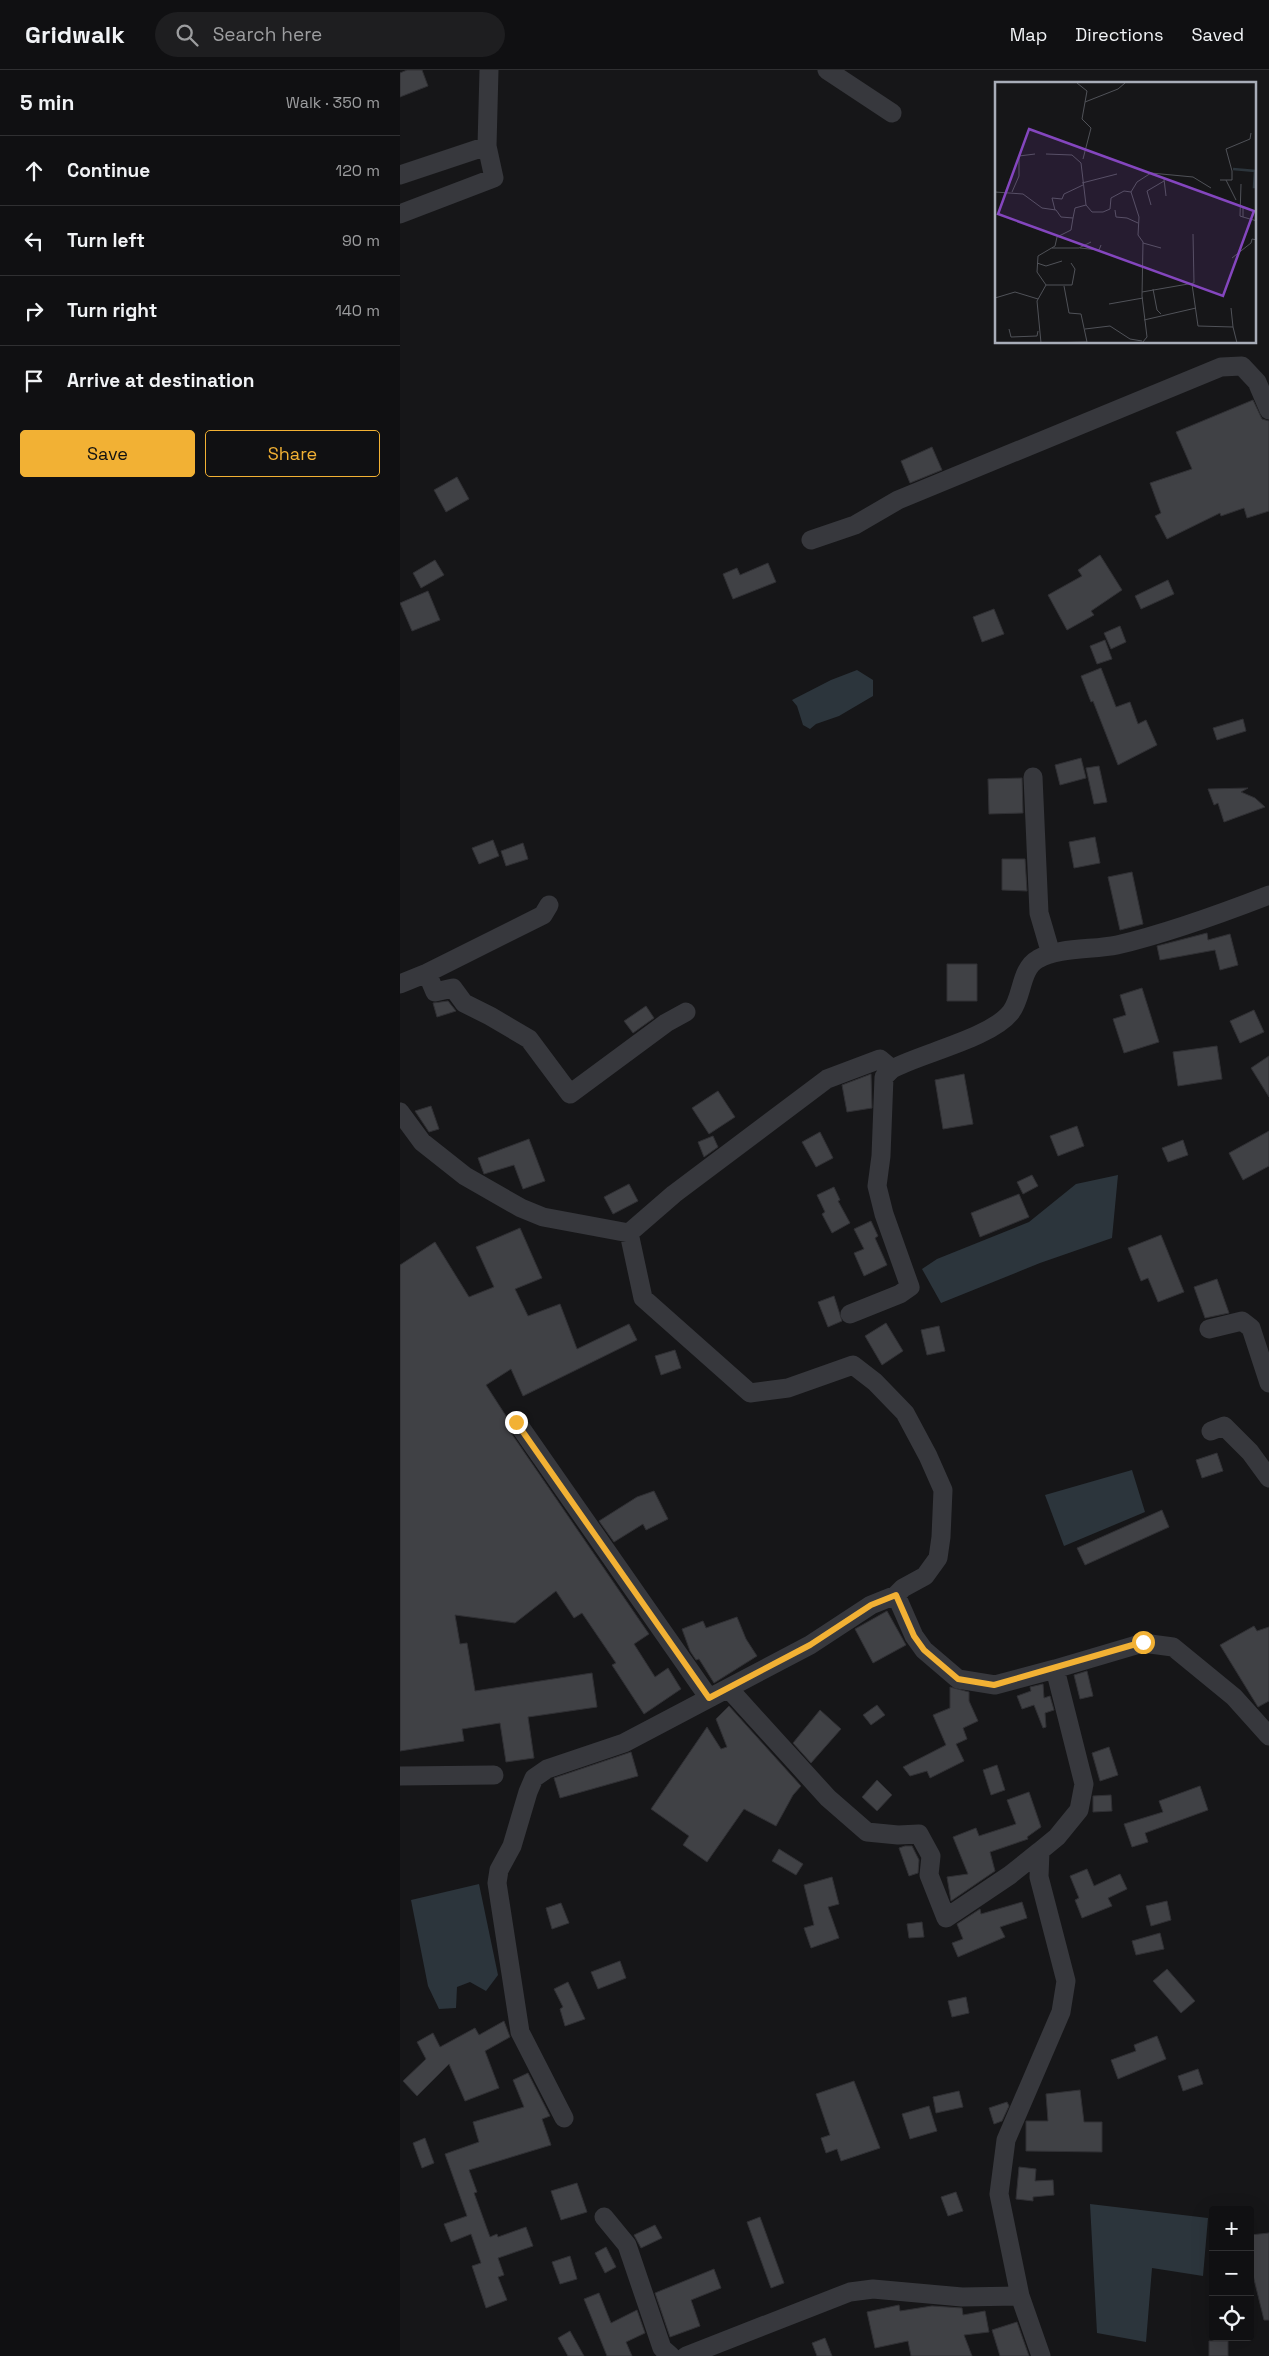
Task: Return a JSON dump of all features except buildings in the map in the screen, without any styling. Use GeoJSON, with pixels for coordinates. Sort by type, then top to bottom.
{"type":"FeatureCollection","features":[{"type":"Feature","properties":{"kind":"street"},"geometry":{"type":"LineString","coordinates":[[400,214],[494,178],[487,146],[489,70]]}},
{"type":"Feature","properties":{"kind":"street"},"geometry":{"type":"LineString","coordinates":[[827,70],[892,113]]}},
{"type":"Feature","properties":{"kind":"street"},"geometry":{"type":"LineString","coordinates":[[400,175],[487,146]]}},
{"type":"Feature","properties":{"kind":"street"},"geometry":{"type":"LineString","coordinates":[[811,540],[855,525],[898,500],[1222,368],[1242,366],[1263,380],[1269,410]]}},
{"type":"Feature","properties":{"kind":"street"},"geometry":{"type":"LineString","coordinates":[[1033,777],[1039,913],[1051,954]]}},
{"type":"Feature","properties":{"kind":"street"},"geometry":{"type":"LineString","coordinates":[[850,1314],[900,1294],[910,1287],[884,1214],[877,1186],[881,1156],[884,1077],[892,1069],[908,1060],[944,1049],[996,1025],[1011,1011],[1029,968],[1038,959],[1051,954],[1116,945],[1186,925],[1269,895]]}},
{"type":"Feature","properties":{"kind":"street"},"geometry":{"type":"LineString","coordinates":[[400,984],[543,915],[549,905]]}},
{"type":"Feature","properties":{"kind":"street"},"geometry":{"type":"LineString","coordinates":[[426,973],[435,992],[452,988],[464,1004],[490,1016],[529,1039],[570,1094],[666,1023],[686,1012]]}},
{"type":"Feature","properties":{"kind":"street"},"geometry":{"type":"LineString","coordinates":[[629,1233],[674,1194],[827,1079],[880,1059],[892,1069]]}},
{"type":"Feature","properties":{"kind":"street"},"geometry":{"type":"LineString","coordinates":[[400,1112],[422,1142],[465,1176],[521,1208],[543,1217],[629,1233]]}},
{"type":"Feature","properties":{"kind":"street"},"geometry":{"type":"LineString","coordinates":[[564,2118],[520,2032],[497,1883],[499,1870],[512,1846],[534,1778],[547,1769],[624,1743],[810,1645],[871,1605],[896,1595],[903,1588],[925,1576],[938,1558],[943,1514],[943,1490],[928,1456],[905,1413],[875,1382],[853,1365],[788,1388],[750,1393],[643,1298],[629,1233]]}},
{"type":"Feature","properties":{"kind":"street"},"geometry":{"type":"LineString","coordinates":[[1208,1328],[1242,1321],[1251,1328],[1269,1383]]}},
{"type":"Feature","properties":{"kind":"street"},"geometry":{"type":"LineString","coordinates":[[516,1422],[709,1698]]}},
{"type":"Feature","properties":{"kind":"street"},"geometry":{"type":"LineString","coordinates":[[1210,1431],[1224,1426],[1250,1452],[1269,1478]]}},
{"type":"Feature","properties":{"kind":"street"},"geometry":{"type":"LineString","coordinates":[[896,1595],[914,1636],[924,1650],[958,1679],[994,1685],[1055,1669],[1143,1642],[1173,1646],[1234,1697],[1269,1736]]}},
{"type":"Feature","properties":{"kind":"street"},"geometry":{"type":"LineString","coordinates":[[729,1689],[828,1798],[867,1832],[898,1835],[919,1834],[931,1856],[929,1875],[946,1918],[1010,1875],[1040,1851],[1057,1837],[1079,1810],[1084,1784],[1055,1669]]}},
{"type":"Feature","properties":{"kind":"street"},"geometry":{"type":"LineString","coordinates":[[400,1776],[494,1775]]}},
{"type":"Feature","properties":{"kind":"street"},"geometry":{"type":"LineString","coordinates":[[1040,1851],[1039,1877],[1066,1981],[1061,2012],[1006,2140],[999,2194],[1020,2296],[1041,2356]]}},
{"type":"Feature","properties":{"kind":"street"},"geometry":{"type":"LineString","coordinates":[[604,2217],[627,2245],[662,2348],[670,2356]]}},
{"type":"Feature","properties":{"kind":"street"},"geometry":{"type":"LineString","coordinates":[[686,2356],[850,2292],[873,2289],[962,2297],[1020,2296]]}},
{"type":"Feature","properties":{"kind":"shaded area"},"geometry":{"type":"Polygon","coordinates":[[[857,670],[873,680],[873,696],[839,716],[816,724],[810,729],[803,725],[797,706],[792,700],[831,680],[857,670]]]}},
{"type":"Feature","properties":{"kind":"shaded area"},"geometry":{"type":"Polygon","coordinates":[[[1118,1175],[1112,1238],[1040,1263],[941,1303],[922,1269],[937,1259],[1029,1222],[1076,1184],[1118,1175]]]}},
{"type":"Feature","properties":{"kind":"shaded area"},"geometry":{"type":"Polygon","coordinates":[[[1132,1470],[1145,1512],[1064,1546],[1045,1495],[1132,1470]]]}},
{"type":"Feature","properties":{"kind":"shaded area"},"geometry":{"type":"Polygon","coordinates":[[[479,1884],[498,1975],[486,1991],[470,1982],[457,1987],[456,2008],[439,2009],[428,1986],[411,1900],[479,1884]]]}},
{"type":"Feature","properties":{"kind":"shaded area"},"geometry":{"type":"Polygon","coordinates":[[[1090,2204],[1208,2218],[1203,2276],[1152,2268],[1146,2342],[1097,2333],[1090,2204]]]}},
{"type":"Feature","properties":{"kind":"route"},"geometry":{"type":"LineString","coordinates":[[516,1422],[709,1698],[810,1645],[871,1605],[896,1595],[906,1614],[914,1636],[924,1650],[958,1679],[994,1685],[1055,1669],[1143,1642]]}}]}
